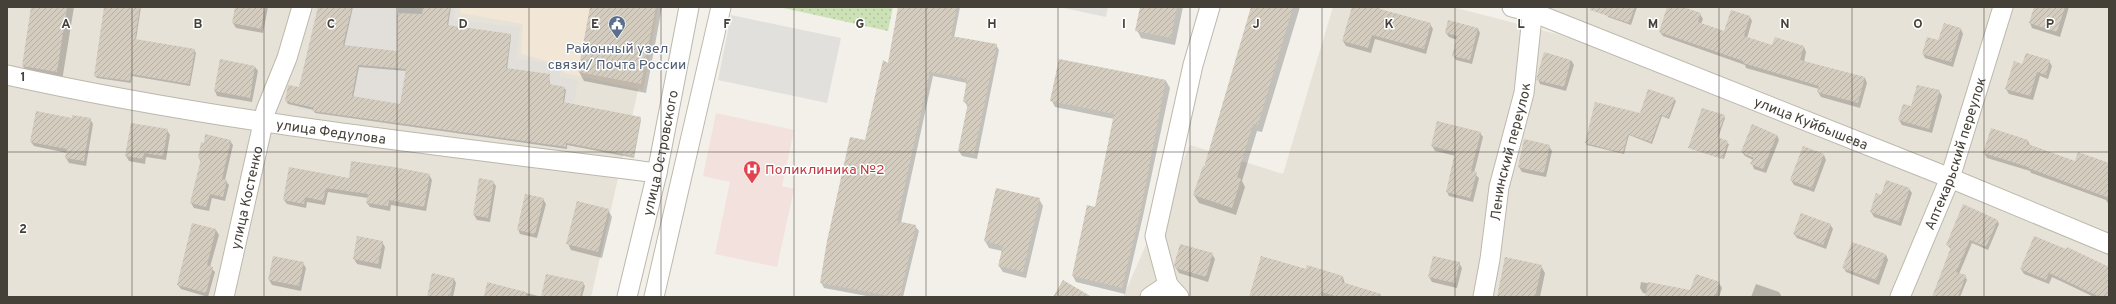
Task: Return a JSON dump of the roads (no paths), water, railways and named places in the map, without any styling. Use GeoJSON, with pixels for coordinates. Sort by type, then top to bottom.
{"type":"FeatureCollection","features":[{"type":"Feature","properties":{"kind":"street","name":"улица Костенко"},"geometry":{"type":"LineString","coordinates":[[224,297],[263,121],[287,58],[302,7]]}},
{"type":"Feature","properties":{"kind":"street","name":"улица Островского"},"geometry":{"type":"LineString","coordinates":[[627,297],[657,173],[689,7]]}},
{"type":"Feature","properties":{"kind":"street"},"geometry":{"type":"LineString","coordinates":[[654,297],[721,7]]}},
{"type":"Feature","properties":{"kind":"street"},"geometry":{"type":"LineString","coordinates":[[1150,297],[1174,291],[1155,236],[1193,65],[1210,7]]}},
{"type":"Feature","properties":{"kind":"street","name":"улица Куйбышева"},"geometry":{"type":"LineString","coordinates":[[1512,7],[1533,10],[1950,178],[2109,244]]}},
{"type":"Feature","properties":{"kind":"street","name":"Аптекарьский переулок"},"geometry":{"type":"LineString","coordinates":[[1900,297],[1950,178],[2003,7]]}},
{"type":"Feature","properties":{"kind":"street","name":"Ленинский переулок"},"geometry":{"type":"LineString","coordinates":[[1483,297],[1490,259],[1499,187],[1524,93],[1533,10]]}},
{"type":"Feature","properties":{"kind":"street","name":"улица Федулова"},"geometry":{"type":"LineString","coordinates":[[7,75],[62,87],[263,121],[657,173]]}},
{"type":"Feature","properties":{"kind":"place","name":"Районный узел связи/ Почта России"},"geometry":{"type":"Point","coordinates":[617,39]}},
{"type":"Feature","properties":{"kind":"place","name":"Поликлиника №2"},"geometry":{"type":"Point","coordinates":[752,184]}}]}
